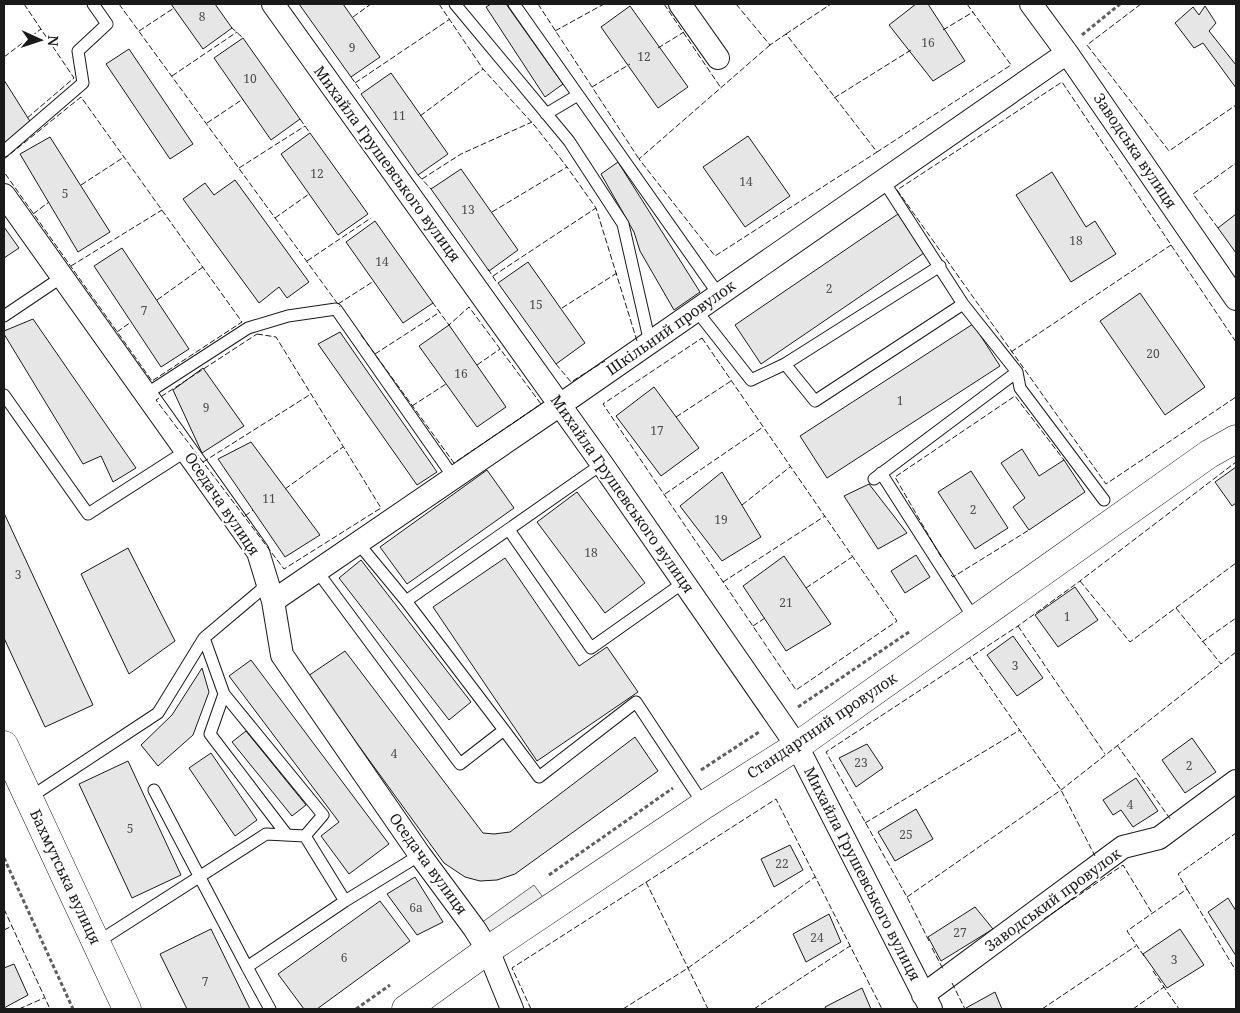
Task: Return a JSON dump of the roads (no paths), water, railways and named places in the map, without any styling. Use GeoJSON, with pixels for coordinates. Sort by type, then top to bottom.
{"type":"FeatureCollection","features":[{"type":"Feature","properties":{"kind":"street","name":"Михайла Грушевського вулиця"},"geometry":{"type":"LineString","coordinates":[[273,4],[602,464],[797,746],[927,1002]]}},
{"type":"Feature","properties":{"kind":"street"},"geometry":{"type":"LineString","coordinates":[[680,4],[718,58]]}},
{"type":"Feature","properties":{"kind":"street","name":"Заводська вулиця"},"geometry":{"type":"LineString","coordinates":[[1031,4],[1066,51],[1236,299]]}},
{"type":"Feature","properties":{"kind":"street","name":"Шкільний провулок"},"geometry":{"type":"LineString","coordinates":[[270,593],[317,571],[454,478],[720,295],[1066,51]]}},
{"type":"Feature","properties":{"kind":"street","name":"Оседача вулиця"},"geometry":{"type":"LineString","coordinates":[[4,195],[258,552],[270,593],[282,655],[420,855],[474,928],[488,950],[512,1009]]}},
{"type":"Feature","properties":{"kind":"street","name":"Стандартний провулок"},"geometry":{"type":"LineString","coordinates":[[406,1009],[488,950],[704,805],[797,746],[1209,454],[1236,439]]}},
{"type":"Feature","properties":{"kind":"street","name":"Бахмутська вулиця"},"geometry":{"type":"LineString","coordinates":[[4,745],[127,1009]]}},
{"type":"Feature","properties":{"kind":"street","name":"Заводський провулок"},"geometry":{"type":"LineString","coordinates":[[927,1002],[1123,847],[1159,838],[1236,781]]}},
{"type":"Feature","properties":{"kind":"lane"},"geometry":{"type":"LineString","coordinates":[[4,152],[83,83],[78,51],[107,24],[94,4]]}},
{"type":"Feature","properties":{"kind":"lane"},"geometry":{"type":"LineString","coordinates":[[455,4],[568,141],[622,224],[650,342]]}},
{"type":"Feature","properties":{"kind":"lane"},"geometry":{"type":"LineString","coordinates":[[514,4],[720,295]]}},
{"type":"Feature","properties":{"kind":"lane"},"geometry":{"type":"LineString","coordinates":[[546,114],[578,95]]}},
{"type":"Feature","properties":{"kind":"lane"},"geometry":{"type":"LineString","coordinates":[[883,180],[963,304],[1017,372],[1020,388],[1104,500]]}},
{"type":"Feature","properties":{"kind":"lane"},"geometry":{"type":"LineString","coordinates":[[696,310],[751,380],[785,364],[940,266]]}},
{"type":"Feature","properties":{"kind":"lane"},"geometry":{"type":"LineString","coordinates":[[4,316],[62,277]]}},
{"type":"Feature","properties":{"kind":"lane"},"geometry":{"type":"LineString","coordinates":[[785,364],[815,401],[963,304]]}},
{"type":"Feature","properties":{"kind":"lane"},"geometry":{"type":"LineString","coordinates":[[146,394],[248,328],[288,316],[336,309],[454,478]]}},
{"type":"Feature","properties":{"kind":"lane"},"geometry":{"type":"LineString","coordinates":[[975,620],[877,476],[1017,372]]}},
{"type":"Feature","properties":{"kind":"lane"},"geometry":{"type":"LineString","coordinates":[[4,395],[88,514],[186,451]]}},
{"type":"Feature","properties":{"kind":"lane"},"geometry":{"type":"LineString","coordinates":[[406,601],[602,464]]}},
{"type":"Feature","properties":{"kind":"lane"},"geometry":{"type":"LineString","coordinates":[[509,530],[591,648],[683,583]]}},
{"type":"Feature","properties":{"kind":"lane"},"geometry":{"type":"LineString","coordinates":[[358,543],[406,601],[539,777],[636,702],[704,805]]}},
{"type":"Feature","properties":{"kind":"lane"},"geometry":{"type":"LineString","coordinates":[[317,571],[460,764],[504,730]]}},
{"type":"Feature","properties":{"kind":"lane"},"geometry":{"type":"LineString","coordinates":[[28,798],[158,713],[204,638],[270,593]]}},
{"type":"Feature","properties":{"kind":"lane"},"geometry":{"type":"LineString","coordinates":[[204,638],[224,694],[323,815],[305,836]]}},
{"type":"Feature","properties":{"kind":"lane"},"geometry":{"type":"LineString","coordinates":[[224,694],[210,734],[287,835]]}},
{"type":"Feature","properties":{"kind":"lane"},"geometry":{"type":"LineString","coordinates":[[154,790],[270,1009]]}},
{"type":"Feature","properties":{"kind":"lane"},"geometry":{"type":"LineString","coordinates":[[96,942],[266,834],[305,836]]}},
{"type":"Feature","properties":{"kind":"lane"},"geometry":{"type":"LineString","coordinates":[[305,836],[346,902]]}},
{"type":"Feature","properties":{"kind":"lane"},"geometry":{"type":"LineString","coordinates":[[247,967],[420,855]]}}]}
